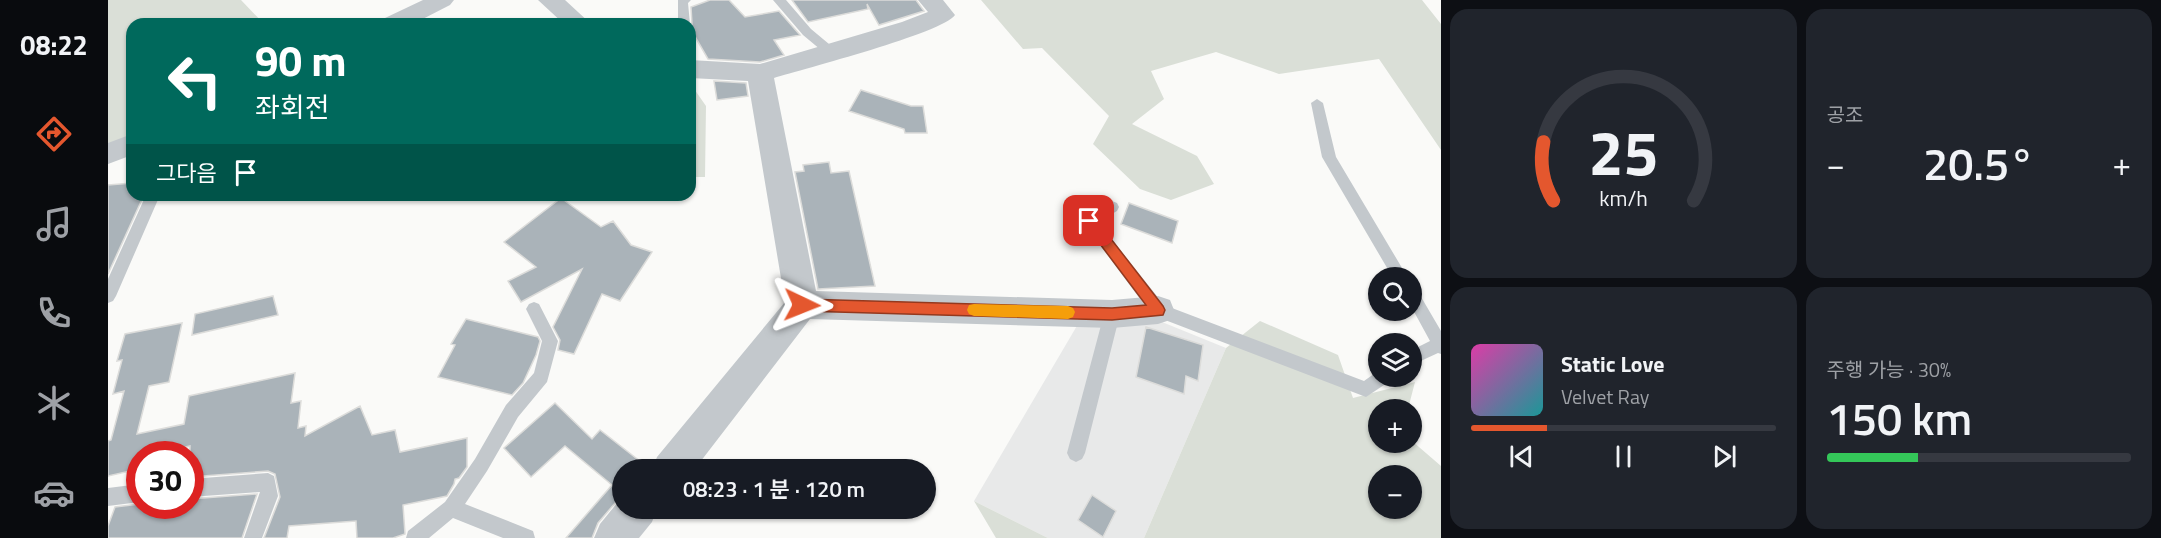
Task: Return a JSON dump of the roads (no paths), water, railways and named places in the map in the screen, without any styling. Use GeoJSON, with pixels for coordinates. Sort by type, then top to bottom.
{"type":"FeatureCollection","features":[{"type":"Feature","properties":{"kind":"street"},"geometry":{"type":"LineString","coordinates":[[406,18],[442,0]]}},
{"type":"Feature","properties":{"kind":"street"},"geometry":{"type":"LineString","coordinates":[[550,0],[572,18]]}},
{"type":"Feature","properties":{"kind":"street"},"geometry":{"type":"LineString","coordinates":[[696,69],[760,73],[831,52],[911,28],[943,15],[930,0]]}},
{"type":"Feature","properties":{"kind":"street"},"geometry":{"type":"LineString","coordinates":[[679,459],[802,305],[760,73]]}},
{"type":"Feature","properties":{"kind":"street"},"geometry":{"type":"LineString","coordinates":[[108,154],[126,146]]}},
{"type":"Feature","properties":{"kind":"street"},"geometry":{"type":"LineString","coordinates":[[802,305],[1112,314],[1158,310]]}},
{"type":"Feature","properties":{"kind":"street"},"geometry":{"type":"LineString","coordinates":[[614,538],[629,519]]}},
{"type":"Feature","properties":{"kind":"lane"},"geometry":{"type":"LineString","coordinates":[[683,18],[682,2],[684,0]]}},
{"type":"Feature","properties":{"kind":"lane"},"geometry":{"type":"LineString","coordinates":[[779,0],[791,10],[807,32],[831,52]]}},
{"type":"Feature","properties":{"kind":"lane"},"geometry":{"type":"LineString","coordinates":[[1317,103],[1329,157],[1394,267]]}},
{"type":"Feature","properties":{"kind":"lane"},"geometry":{"type":"LineString","coordinates":[[108,296],[150,201]]}},
{"type":"Feature","properties":{"kind":"lane"},"geometry":{"type":"LineString","coordinates":[[1112,207],[1089,221],[1158,310],[1366,389],[1369,387]]}},
{"type":"Feature","properties":{"kind":"lane"},"geometry":{"type":"LineString","coordinates":[[415,538],[451,508],[481,465],[512,411],[541,376],[550,340],[534,309]]}},
{"type":"Feature","properties":{"kind":"lane"},"geometry":{"type":"LineString","coordinates":[[1422,313],[1441,345],[1422,354]]}},
{"type":"Feature","properties":{"kind":"lane"},"geometry":{"type":"LineString","coordinates":[[1076,453],[1112,314]]}},
{"type":"Feature","properties":{"kind":"lane"},"geometry":{"type":"LineString","coordinates":[[204,487],[268,483],[269,496],[253,538]]}},
{"type":"Feature","properties":{"kind":"lane"},"geometry":{"type":"LineString","coordinates":[[108,497],[126,495]]}},
{"type":"Feature","properties":{"kind":"lane"},"geometry":{"type":"LineString","coordinates":[[451,508],[526,538]]}}]}
